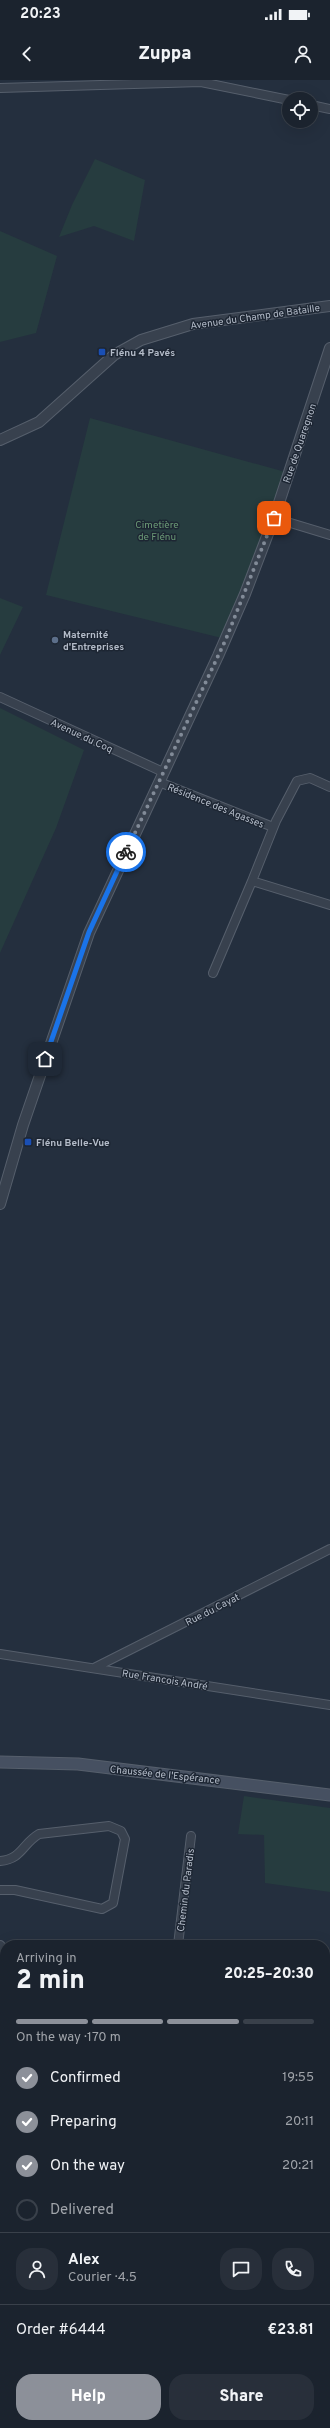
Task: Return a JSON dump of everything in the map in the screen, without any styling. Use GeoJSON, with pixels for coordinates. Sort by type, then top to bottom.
{"type":"FeatureCollection","features":[{"type":"Feature","properties":{"kind":"main road","name":"Chaussée de l'Espérance"},"geometry":{"type":"LineString","coordinates":[[0,1762],[78,1764],[330,1795]]}},
{"type":"Feature","properties":{"kind":"street"},"geometry":{"type":"LineString","coordinates":[[0,88],[201,82],[282,99]]}},
{"type":"Feature","properties":{"kind":"street"},"geometry":{"type":"LineString","coordinates":[[318,106],[330,109]]}},
{"type":"Feature","properties":{"kind":"street","name":"Avenue du Champ de Bataille"},"geometry":{"type":"LineString","coordinates":[[0,440],[39,422],[114,355],[141,340],[193,324],[330,306]]}},
{"type":"Feature","properties":{"kind":"street","name":"Rue de Quaregnon"},"geometry":{"type":"LineString","coordinates":[[0,1204],[25,1118],[89,932],[226,639],[274,518],[330,348]]}},
{"type":"Feature","properties":{"kind":"street"},"geometry":{"type":"LineString","coordinates":[[274,518],[330,535]]}},
{"type":"Feature","properties":{"kind":"street","name":"Avenue du Coq"},"geometry":{"type":"LineString","coordinates":[[0,697],[161,777]]}},
{"type":"Feature","properties":{"kind":"street","name":"Résidence des Agasses"},"geometry":{"type":"LineString","coordinates":[[161,777],[273,827]]}},
{"type":"Feature","properties":{"kind":"street","name":"Résidence des Agasses"},"geometry":{"type":"LineString","coordinates":[[213,973],[273,827],[297,781],[310,778],[330,787]]}},
{"type":"Feature","properties":{"kind":"street"},"geometry":{"type":"LineString","coordinates":[[252,881],[330,905]]}},
{"type":"Feature","properties":{"kind":"street","name":"Rue du Cayat"},"geometry":{"type":"LineString","coordinates":[[94,1668],[330,1548]]}},
{"type":"Feature","properties":{"kind":"street","name":"Rue Francois André"},"geometry":{"type":"LineString","coordinates":[[0,1654],[330,1705]]}},
{"type":"Feature","properties":{"kind":"street"},"geometry":{"type":"LineString","coordinates":[[0,1861],[12,1860],[22,1851],[30,1839],[39,1834],[109,1826],[121,1831],[125,1839],[113,1903],[102,1908],[14,1890],[0,1890]]}},
{"type":"Feature","properties":{"kind":"street","name":"Chemin du Paradis"},"geometry":{"type":"LineString","coordinates":[[179,1940],[191,1836]]}},
{"type":"Feature","properties":{"kind":"green space"},"geometry":{"type":"Polygon","coordinates":[[[95,159],[145,180],[134,241],[94,226],[59,237],[72,205],[95,159]]]}},
{"type":"Feature","properties":{"kind":"green space"},"geometry":{"type":"Polygon","coordinates":[[[0,231],[57,256],[36,333],[0,342],[0,231]]]}},
{"type":"Feature","properties":{"kind":"green space","name":"Cimetière de Flénu"},"geometry":{"type":"Polygon","coordinates":[[[90,418],[289,473],[226,639],[46,595],[90,418]]]}},
{"type":"Feature","properties":{"kind":"green space"},"geometry":{"type":"Polygon","coordinates":[[[0,598],[23,607],[0,655],[0,598]]]}},
{"type":"Feature","properties":{"kind":"green space"},"geometry":{"type":"Polygon","coordinates":[[[0,708],[84,750],[56,828],[0,953],[0,708]]]}},
{"type":"Feature","properties":{"kind":"green space"},"geometry":{"type":"Polygon","coordinates":[[[244,1796],[330,1808],[330,1892],[265,1883],[264,1835],[238,1834],[244,1796]]]}},
{"type":"Feature","properties":{"kind":"way so far"},"geometry":{"type":"LineString","coordinates":[[126,852],[226,639],[274,518]]}},
{"type":"Feature","properties":{"kind":"place","name":"Flénu 4 Pavés"},"geometry":{"type":"Point","coordinates":[102,352]}},
{"type":"Feature","properties":{"kind":"place","name":"Maternité d'Entreprises"},"geometry":{"type":"Point","coordinates":[55,640]}},
{"type":"Feature","properties":{"kind":"place","name":"Flénu Belle-Vue"},"geometry":{"type":"Point","coordinates":[28,1142]}},
{"type":"Feature","properties":{"kind":"route"},"geometry":{"type":"LineString","coordinates":[[45,1059],[89,932],[126,852]]}}]}
